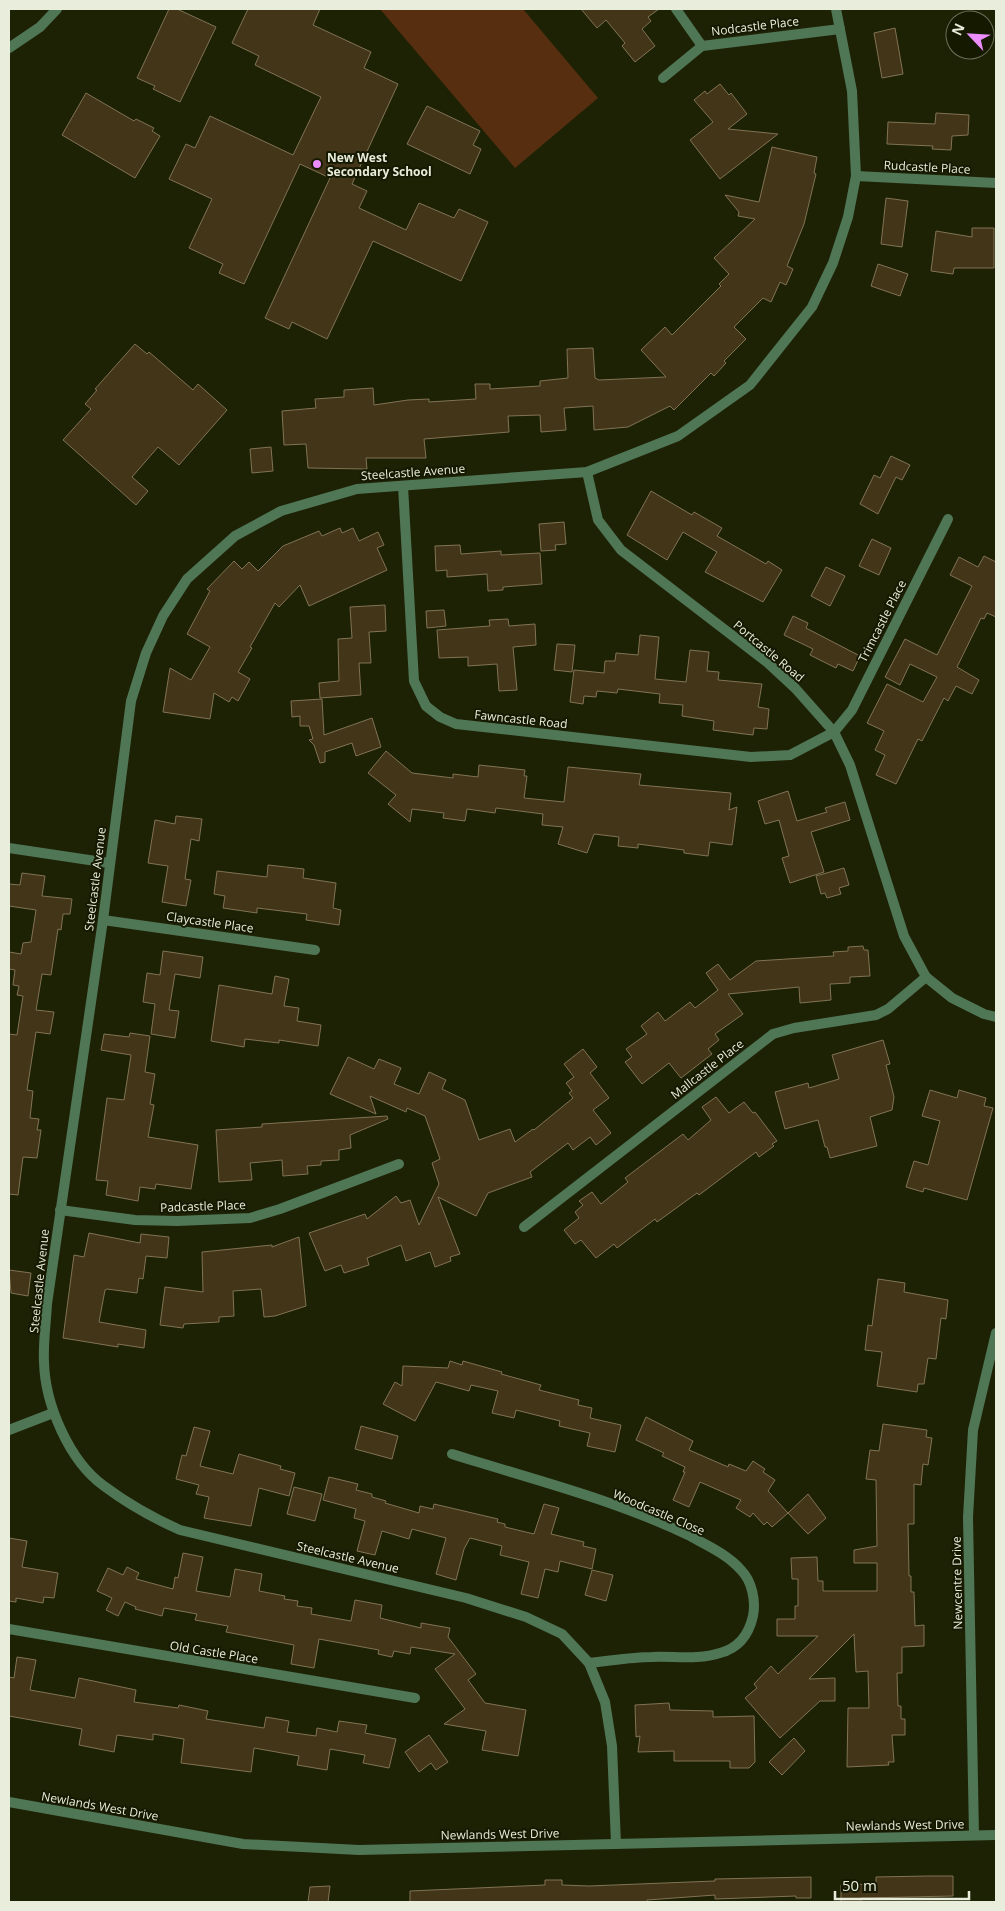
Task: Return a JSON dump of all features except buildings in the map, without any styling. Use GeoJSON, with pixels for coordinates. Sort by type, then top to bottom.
{"type":"FeatureCollection","features":[{"type":"Feature","properties":{"kind":"street"},"geometry":{"type":"LineString","coordinates":[[9,48],[40,27],[58,9]]}},
{"type":"Feature","properties":{"kind":"street","name":"Nodcastle Place"},"geometry":{"type":"LineString","coordinates":[[676,9],[702,46]]}},
{"type":"Feature","properties":{"kind":"street","name":"Steelcastle Avenue"},"geometry":{"type":"LineString","coordinates":[[616,1844],[609,1729],[605,1702],[588,1664],[562,1634],[526,1617],[466,1598],[180,1530],[144,1513],[102,1485],[75,1455],[53,1413],[44,1363],[47,1304],[103,920],[131,701],[146,653],[163,616],[187,579],[235,536],[281,511],[358,489],[587,472],[678,436],[750,385],[812,307],[833,263],[848,217],[856,176],[852,91],[836,9]]}},
{"type":"Feature","properties":{"kind":"street","name":"Nodcastle Place"},"geometry":{"type":"LineString","coordinates":[[663,78],[702,46],[840,28]]}},
{"type":"Feature","properties":{"kind":"street","name":"Rudcastle Place"},"geometry":{"type":"LineString","coordinates":[[856,176],[996,183]]}},
{"type":"Feature","properties":{"kind":"street","name":"Portcastle Road"},"geometry":{"type":"LineString","coordinates":[[587,472],[598,520],[621,550],[768,663],[795,688],[834,732],[850,765],[904,936],[926,977],[952,998],[984,1014],[996,1017]]}},
{"type":"Feature","properties":{"kind":"street","name":"Fawncastle Road"},"geometry":{"type":"LineString","coordinates":[[403,486],[414,681],[426,706],[440,717],[456,724],[752,758],[790,755],[834,732]]}},
{"type":"Feature","properties":{"kind":"street","name":"Trimcastle Place"},"geometry":{"type":"LineString","coordinates":[[834,732],[852,710],[948,519]]}},
{"type":"Feature","properties":{"kind":"street"},"geometry":{"type":"LineString","coordinates":[[9,848],[109,863]]}},
{"type":"Feature","properties":{"kind":"street","name":"Claycastle Place"},"geometry":{"type":"LineString","coordinates":[[103,920],[315,950]]}},
{"type":"Feature","properties":{"kind":"street","name":"Mallcastle Place"},"geometry":{"type":"LineString","coordinates":[[524,1227],[773,1034],[794,1028],[876,1015],[888,1009],[926,977]]}},
{"type":"Feature","properties":{"kind":"street","name":"Padcastle Place"},"geometry":{"type":"LineString","coordinates":[[60,1210],[135,1220],[177,1221],[250,1218],[280,1209],[399,1164]]}},
{"type":"Feature","properties":{"kind":"street","name":"Newcentre Drive"},"geometry":{"type":"LineString","coordinates":[[974,1835],[968,1517],[973,1430],[996,1334]]}},
{"type":"Feature","properties":{"kind":"street"},"geometry":{"type":"LineString","coordinates":[[9,1430],[53,1413]]}},
{"type":"Feature","properties":{"kind":"street","name":"Woodcastle Close"},"geometry":{"type":"LineString","coordinates":[[452,1454],[614,1505],[670,1527],[728,1557],[748,1580],[754,1595],[752,1619],[744,1638],[732,1649],[719,1654],[694,1657],[651,1657],[588,1664]]}},
{"type":"Feature","properties":{"kind":"street","name":"Old Castle Place"},"geometry":{"type":"LineString","coordinates":[[9,1629],[415,1698]]}},
{"type":"Feature","properties":{"kind":"street","name":"Newlands West Drive"},"geometry":{"type":"LineString","coordinates":[[9,1802],[243,1844],[301,1849],[359,1850],[996,1835]]}},
{"type":"Feature","properties":{"kind":"shaded area"},"geometry":{"type":"Polygon","coordinates":[[[380,9],[523,9],[598,98],[515,168],[380,9]]]}},
{"type":"Feature","properties":{"kind":"place","name":"New West Secondary School"},"geometry":{"type":"Point","coordinates":[317,164]}}]}
